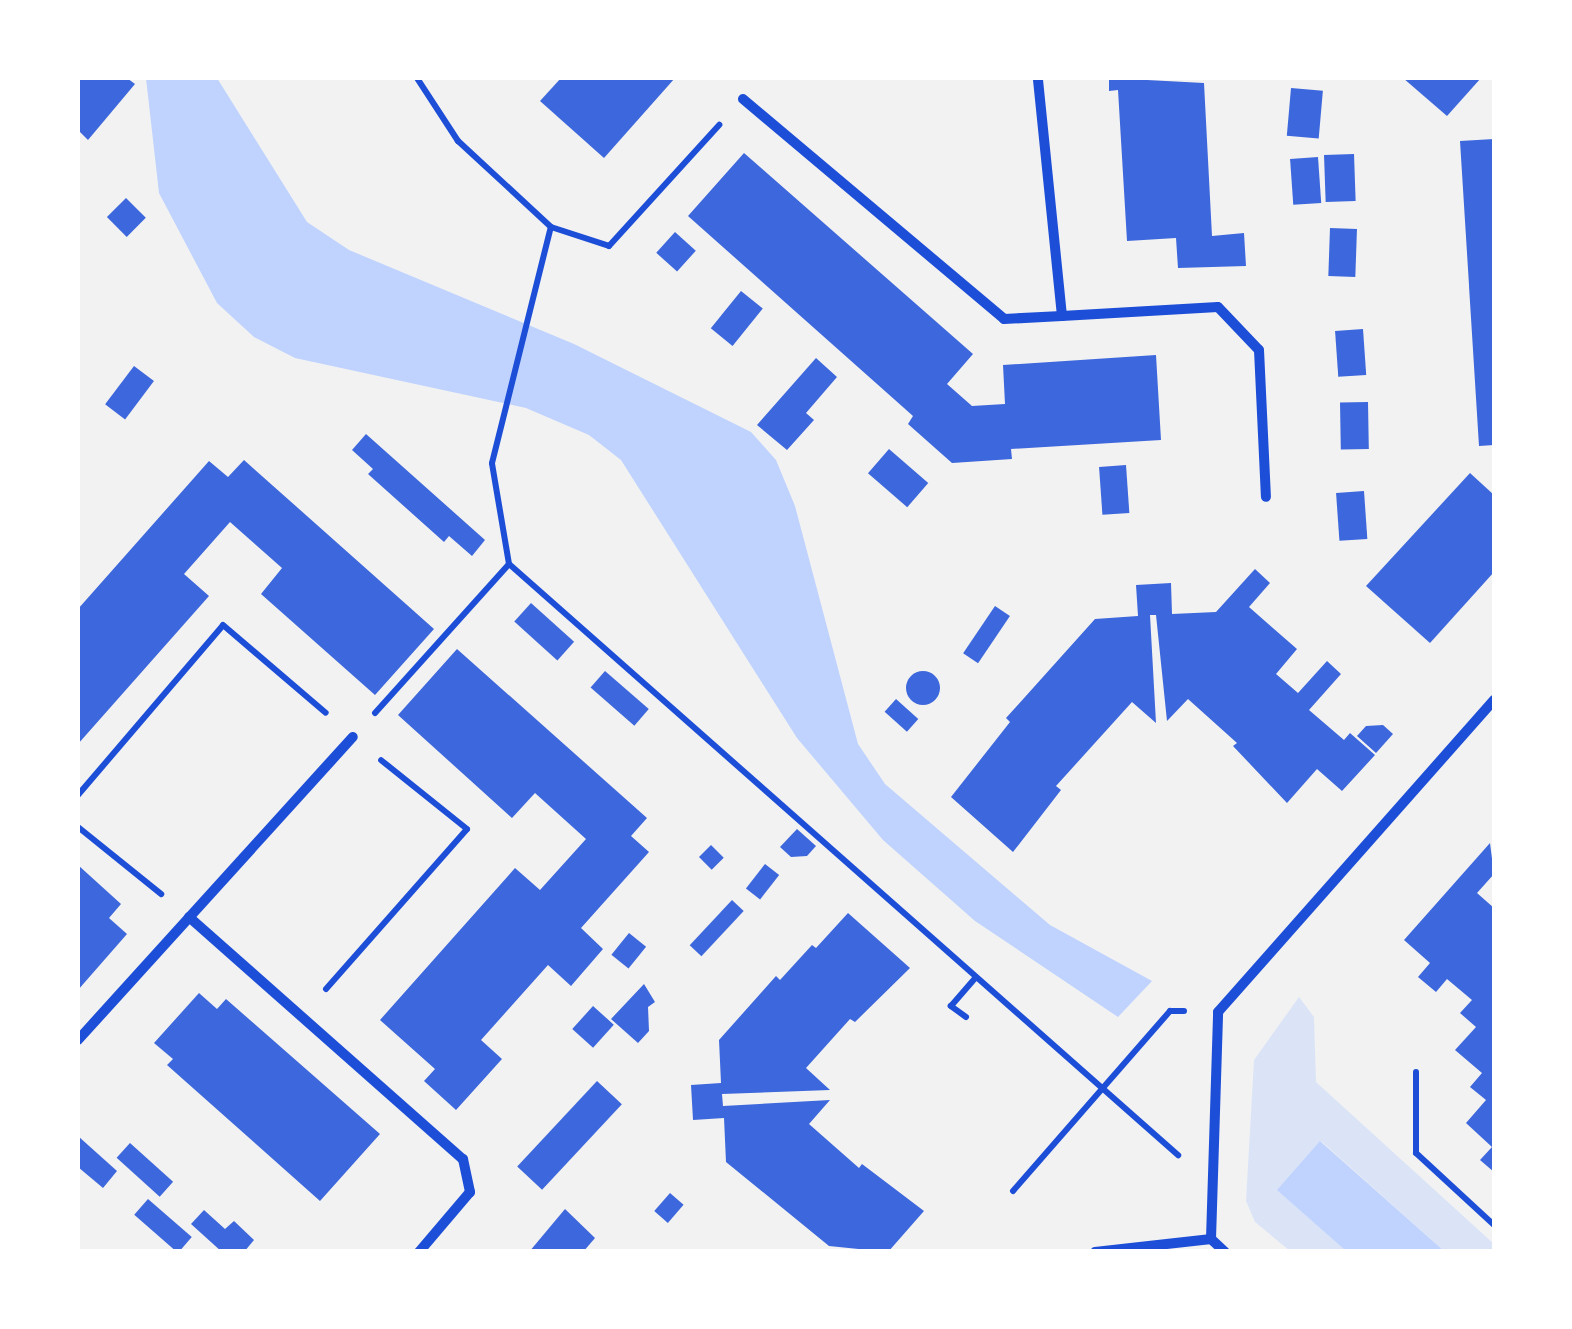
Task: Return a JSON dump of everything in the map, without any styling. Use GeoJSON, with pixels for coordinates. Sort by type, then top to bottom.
{"type":"FeatureCollection","features":[{"type":"Feature","properties":{"kind":"street"},"geometry":{"type":"LineString","coordinates":[[1038,78],[1062,316]]}},
{"type":"Feature","properties":{"kind":"street"},"geometry":{"type":"LineString","coordinates":[[743,99],[1004,319],[1218,307],[1259,350],[1266,497]]}},
{"type":"Feature","properties":{"kind":"street"},"geometry":{"type":"LineString","coordinates":[[1211,1239],[1218,1012],[1494,700]]}},
{"type":"Feature","properties":{"kind":"street"},"geometry":{"type":"LineString","coordinates":[[78,1040],[354,737]]}},
{"type":"Feature","properties":{"kind":"street"},"geometry":{"type":"LineString","coordinates":[[189,917],[463,1159],[470,1192],[419,1252]]}},
{"type":"Feature","properties":{"kind":"street"},"geometry":{"type":"LineString","coordinates":[[1095,1252],[1211,1239],[1226,1252]]}},
{"type":"Feature","properties":{"kind":"path"},"geometry":{"type":"LineString","coordinates":[[417,78],[458,141],[551,227],[609,246],[743,99]]}},
{"type":"Feature","properties":{"kind":"path"},"geometry":{"type":"LineString","coordinates":[[551,227],[534,311],[492,463],[509,564],[1212,1186]]}},
{"type":"Feature","properties":{"kind":"path"},"geometry":{"type":"LineString","coordinates":[[354,737],[509,564]]}},
{"type":"Feature","properties":{"kind":"path"},"geometry":{"type":"LineString","coordinates":[[78,826],[189,917]]}},
{"type":"Feature","properties":{"kind":"path"},"geometry":{"type":"LineString","coordinates":[[966,1017],[951,1006],[976,977]]}},
{"type":"Feature","properties":{"kind":"path"},"geometry":{"type":"LineString","coordinates":[[1013,1191],[1170,1011],[1218,1012]]}},
{"type":"Feature","properties":{"kind":"path"},"geometry":{"type":"LineString","coordinates":[[1416,1072],[1416,1153],[1494,1224]]}},
{"type":"Feature","properties":{"kind":"shaded area"},"geometry":{"type":"Polygon","coordinates":[[[1299,997],[1314,1017],[1316,1082],[1494,1244],[1494,1251],[1444,1251],[1321,1141],[1278,1190],[1346,1251],[1290,1251],[1255,1222],[1246,1201],[1254,1060],[1299,997]]]}},
{"type":"Feature","properties":{"kind":"water"},"geometry":{"type":"Polygon","coordinates":[[[146,78],[217,78],[307,222],[349,250],[574,344],[751,432],[776,460],[795,506],[858,744],[885,784],[1050,925],[1152,981],[1118,1017],[975,921],[883,840],[797,738],[621,460],[589,435],[526,408],[295,358],[254,337],[217,303],[159,193],[146,78]]]}},
{"type":"Feature","properties":{"kind":"water"},"geometry":{"type":"Polygon","coordinates":[[[1320,1141],[1444,1251],[1346,1251],[1277,1190],[1320,1141]]]}},
{"type":"Feature","properties":{"kind":"building"},"geometry":{"type":"Polygon","coordinates":[[[78,78],[127,78],[135,84],[88,140],[78,130],[78,78]]]}},
{"type":"Feature","properties":{"kind":"building"},"geometry":{"type":"Polygon","coordinates":[[[561,78],[675,78],[604,158],[540,101],[561,78]]]}},
{"type":"Feature","properties":{"kind":"building"},"geometry":{"type":"Polygon","coordinates":[[[1109,78],[1204,83],[1212,236],[1244,233],[1246,266],[1178,268],[1176,238],[1127,241],[1118,90],[1109,91],[1109,78]]]}},
{"type":"Feature","properties":{"kind":"building"},"geometry":{"type":"Polygon","coordinates":[[[1403,78],[1481,78],[1447,116],[1403,78]]]}},
{"type":"Feature","properties":{"kind":"building"},"geometry":{"type":"Polygon","coordinates":[[[1291,88],[1323,91],[1319,139],[1287,136],[1291,88]]]}},
{"type":"Feature","properties":{"kind":"building"},"geometry":{"type":"Polygon","coordinates":[[[1494,139],[1494,445],[1479,446],[1460,141],[1494,139]]]}},
{"type":"Feature","properties":{"kind":"building"},"geometry":{"type":"Polygon","coordinates":[[[744,153],[973,354],[947,384],[972,406],[1005,404],[1003,365],[1156,355],[1161,440],[1011,449],[1012,459],[952,463],[908,424],[913,416],[688,216],[744,153]]]}},
{"type":"Feature","properties":{"kind":"building"},"geometry":{"type":"Polygon","coordinates":[[[1354,154],[1356,201],[1326,202],[1324,155],[1354,154]]]}},
{"type":"Feature","properties":{"kind":"building"},"geometry":{"type":"Polygon","coordinates":[[[1318,157],[1321,203],[1293,205],[1290,159],[1318,157]]]}},
{"type":"Feature","properties":{"kind":"building"},"geometry":{"type":"Polygon","coordinates":[[[126,198],[146,218],[127,237],[107,217],[126,198]]]}},
{"type":"Feature","properties":{"kind":"building"},"geometry":{"type":"Polygon","coordinates":[[[1330,228],[1357,229],[1355,277],[1328,276],[1330,228]]]}},
{"type":"Feature","properties":{"kind":"building"},"geometry":{"type":"Polygon","coordinates":[[[675,232],[696,251],[677,272],[656,253],[675,232]]]}},
{"type":"Feature","properties":{"kind":"building"},"geometry":{"type":"Polygon","coordinates":[[[741,291],[763,309],[733,346],[711,328],[741,291]]]}},
{"type":"Feature","properties":{"kind":"building"},"geometry":{"type":"Polygon","coordinates":[[[1363,329],[1366,375],[1338,377],[1335,331],[1363,329]]]}},
{"type":"Feature","properties":{"kind":"building"},"geometry":{"type":"Polygon","coordinates":[[[816,358],[837,377],[806,413],[814,420],[787,450],[757,425],[816,358]]]}},
{"type":"Feature","properties":{"kind":"building"},"geometry":{"type":"Polygon","coordinates":[[[134,366],[154,381],[125,419],[105,404],[134,366]]]}},
{"type":"Feature","properties":{"kind":"building"},"geometry":{"type":"Polygon","coordinates":[[[1340,402],[1368,402],[1369,449],[1341,449],[1340,402]]]}},
{"type":"Feature","properties":{"kind":"building"},"geometry":{"type":"Polygon","coordinates":[[[366,434],[485,540],[472,556],[449,536],[444,542],[368,474],[373,469],[352,450],[366,434]]]}},
{"type":"Feature","properties":{"kind":"building"},"geometry":{"type":"Polygon","coordinates":[[[889,449],[928,483],[907,507],[868,473],[889,449]]]}},
{"type":"Feature","properties":{"kind":"building"},"geometry":{"type":"Polygon","coordinates":[[[244,460],[434,629],[375,695],[261,594],[282,568],[230,522],[184,574],[209,596],[78,744],[78,609],[209,461],[228,477],[244,460]]]}},
{"type":"Feature","properties":{"kind":"building"},"geometry":{"type":"Polygon","coordinates":[[[1126,465],[1129,513],[1102,515],[1099,467],[1126,465]]]}},
{"type":"Feature","properties":{"kind":"building"},"geometry":{"type":"Polygon","coordinates":[[[1470,473],[1494,495],[1494,572],[1430,643],[1366,586],[1470,473]]]}},
{"type":"Feature","properties":{"kind":"building"},"geometry":{"type":"Polygon","coordinates":[[[1364,491],[1367,539],[1339,541],[1336,493],[1364,491]]]}},
{"type":"Feature","properties":{"kind":"building"},"geometry":{"type":"Polygon","coordinates":[[[1255,569],[1270,583],[1249,607],[1297,649],[1276,674],[1298,693],[1327,661],[1341,674],[1309,710],[1344,740],[1350,733],[1375,755],[1342,791],[1317,769],[1287,803],[1233,746],[1237,743],[1188,699],[1167,721],[1156,615],[1150,615],[1156,723],[1132,702],[1056,786],[1061,790],[1013,852],[951,797],[1010,722],[1006,718],[1095,619],[1138,616],[1136,585],[1171,583],[1172,614],[1216,612],[1255,569]]]}},
{"type":"Feature","properties":{"kind":"building"},"geometry":{"type":"Polygon","coordinates":[[[531,603],[574,642],[557,660],[514,622],[531,603]]]}},
{"type":"Feature","properties":{"kind":"building"},"geometry":{"type":"Polygon","coordinates":[[[995,606],[1010,616],[978,663],[963,653],[995,606]]]}},
{"type":"Feature","properties":{"kind":"building"},"geometry":{"type":"Polygon","coordinates":[[[457,649],[647,818],[631,836],[649,852],[581,928],[603,949],[571,986],[548,965],[481,1040],[502,1059],[456,1110],[424,1081],[435,1069],[380,1020],[515,868],[540,890],[586,839],[535,793],[512,818],[398,715],[457,649]]]}},
{"type":"Feature","properties":{"kind":"building"},"geometry":{"type":"Polygon","coordinates":[[[605,671],[649,709],[634,726],[591,688],[605,671]]]}},
{"type":"Feature","properties":{"kind":"building"},"geometry":{"type":"Polygon","coordinates":[[[923,671],[935,676],[940,688],[935,700],[923,705],[911,700],[906,688],[911,676],[923,671]]]}},
{"type":"Feature","properties":{"kind":"building"},"geometry":{"type":"Polygon","coordinates":[[[896,699],[918,719],[907,732],[885,712],[896,699]]]}},
{"type":"Feature","properties":{"kind":"building"},"geometry":{"type":"Polygon","coordinates":[[[1383,725],[1393,734],[1376,753],[1357,736],[1366,726],[1383,725]]]}},
{"type":"Feature","properties":{"kind":"building"},"geometry":{"type":"Polygon","coordinates":[[[797,829],[816,846],[807,856],[791,857],[780,847],[797,829]]]}},
{"type":"Feature","properties":{"kind":"building"},"geometry":{"type":"Polygon","coordinates":[[[1490,843],[1494,874],[1477,893],[1494,908],[1494,1172],[1480,1160],[1492,1147],[1466,1123],[1486,1100],[1470,1087],[1482,1073],[1455,1050],[1476,1027],[1460,1013],[1472,1000],[1447,979],[1436,992],[1418,977],[1430,963],[1404,940],[1490,843]]]}},
{"type":"Feature","properties":{"kind":"building"},"geometry":{"type":"Polygon","coordinates":[[[711,845],[724,858],[712,870],[699,857],[711,845]]]}},
{"type":"Feature","properties":{"kind":"building"},"geometry":{"type":"Polygon","coordinates":[[[765,864],[779,875],[760,900],[746,888],[765,864]]]}},
{"type":"Feature","properties":{"kind":"building"},"geometry":{"type":"Polygon","coordinates":[[[78,865],[121,904],[109,918],[127,934],[78,990],[78,865]]]}},
{"type":"Feature","properties":{"kind":"building"},"geometry":{"type":"Polygon","coordinates":[[[732,900],[744,911],[701,956],[690,945],[732,900]]]}},
{"type":"Feature","properties":{"kind":"building"},"geometry":{"type":"Polygon","coordinates":[[[848,913],[910,968],[855,1022],[850,1019],[806,1068],[830,1090],[722,1094],[723,1106],[830,1100],[809,1124],[859,1168],[862,1164],[924,1211],[888,1252],[829,1246],[726,1162],[724,1118],[693,1120],[691,1085],[721,1083],[719,1040],[776,976],[780,980],[848,913]]]}},
{"type":"Feature","properties":{"kind":"building"},"geometry":{"type":"Polygon","coordinates":[[[629,933],[646,947],[628,969],[611,955],[629,933]]]}},
{"type":"Feature","properties":{"kind":"building"},"geometry":{"type":"Polygon","coordinates":[[[644,984],[655,1002],[648,1007],[649,1031],[638,1043],[611,1019],[644,984]]]}},
{"type":"Feature","properties":{"kind":"building"},"geometry":{"type":"Polygon","coordinates":[[[199,993],[217,1009],[226,999],[380,1134],[320,1201],[167,1065],[173,1059],[154,1043],[199,993]]]}},
{"type":"Feature","properties":{"kind":"building"},"geometry":{"type":"Polygon","coordinates":[[[593,1006],[614,1025],[593,1048],[572,1029],[593,1006]]]}},
{"type":"Feature","properties":{"kind":"building"},"geometry":{"type":"Polygon","coordinates":[[[597,1081],[622,1104],[542,1190],[517,1167],[597,1081]]]}},
{"type":"Feature","properties":{"kind":"building"},"geometry":{"type":"Polygon","coordinates":[[[78,1136],[117,1171],[103,1188],[78,1167],[78,1136]]]}},
{"type":"Feature","properties":{"kind":"building"},"geometry":{"type":"Polygon","coordinates":[[[130,1143],[173,1182],[160,1197],[117,1158],[130,1143]]]}},
{"type":"Feature","properties":{"kind":"building"},"geometry":{"type":"Polygon","coordinates":[[[670,1193],[684,1205],[668,1223],[654,1211],[670,1193]]]}},
{"type":"Feature","properties":{"kind":"building"},"geometry":{"type":"Polygon","coordinates":[[[148,1199],[192,1237],[177,1252],[134,1215],[148,1199]]]}},
{"type":"Feature","properties":{"kind":"building"},"geometry":{"type":"Polygon","coordinates":[[[565,1209],[595,1238],[583,1252],[529,1252],[565,1209]]]}},
{"type":"Feature","properties":{"kind":"building"},"geometry":{"type":"Polygon","coordinates":[[[204,1210],[225,1229],[234,1221],[254,1240],[244,1252],[222,1252],[191,1224],[204,1210]]]}}]}
